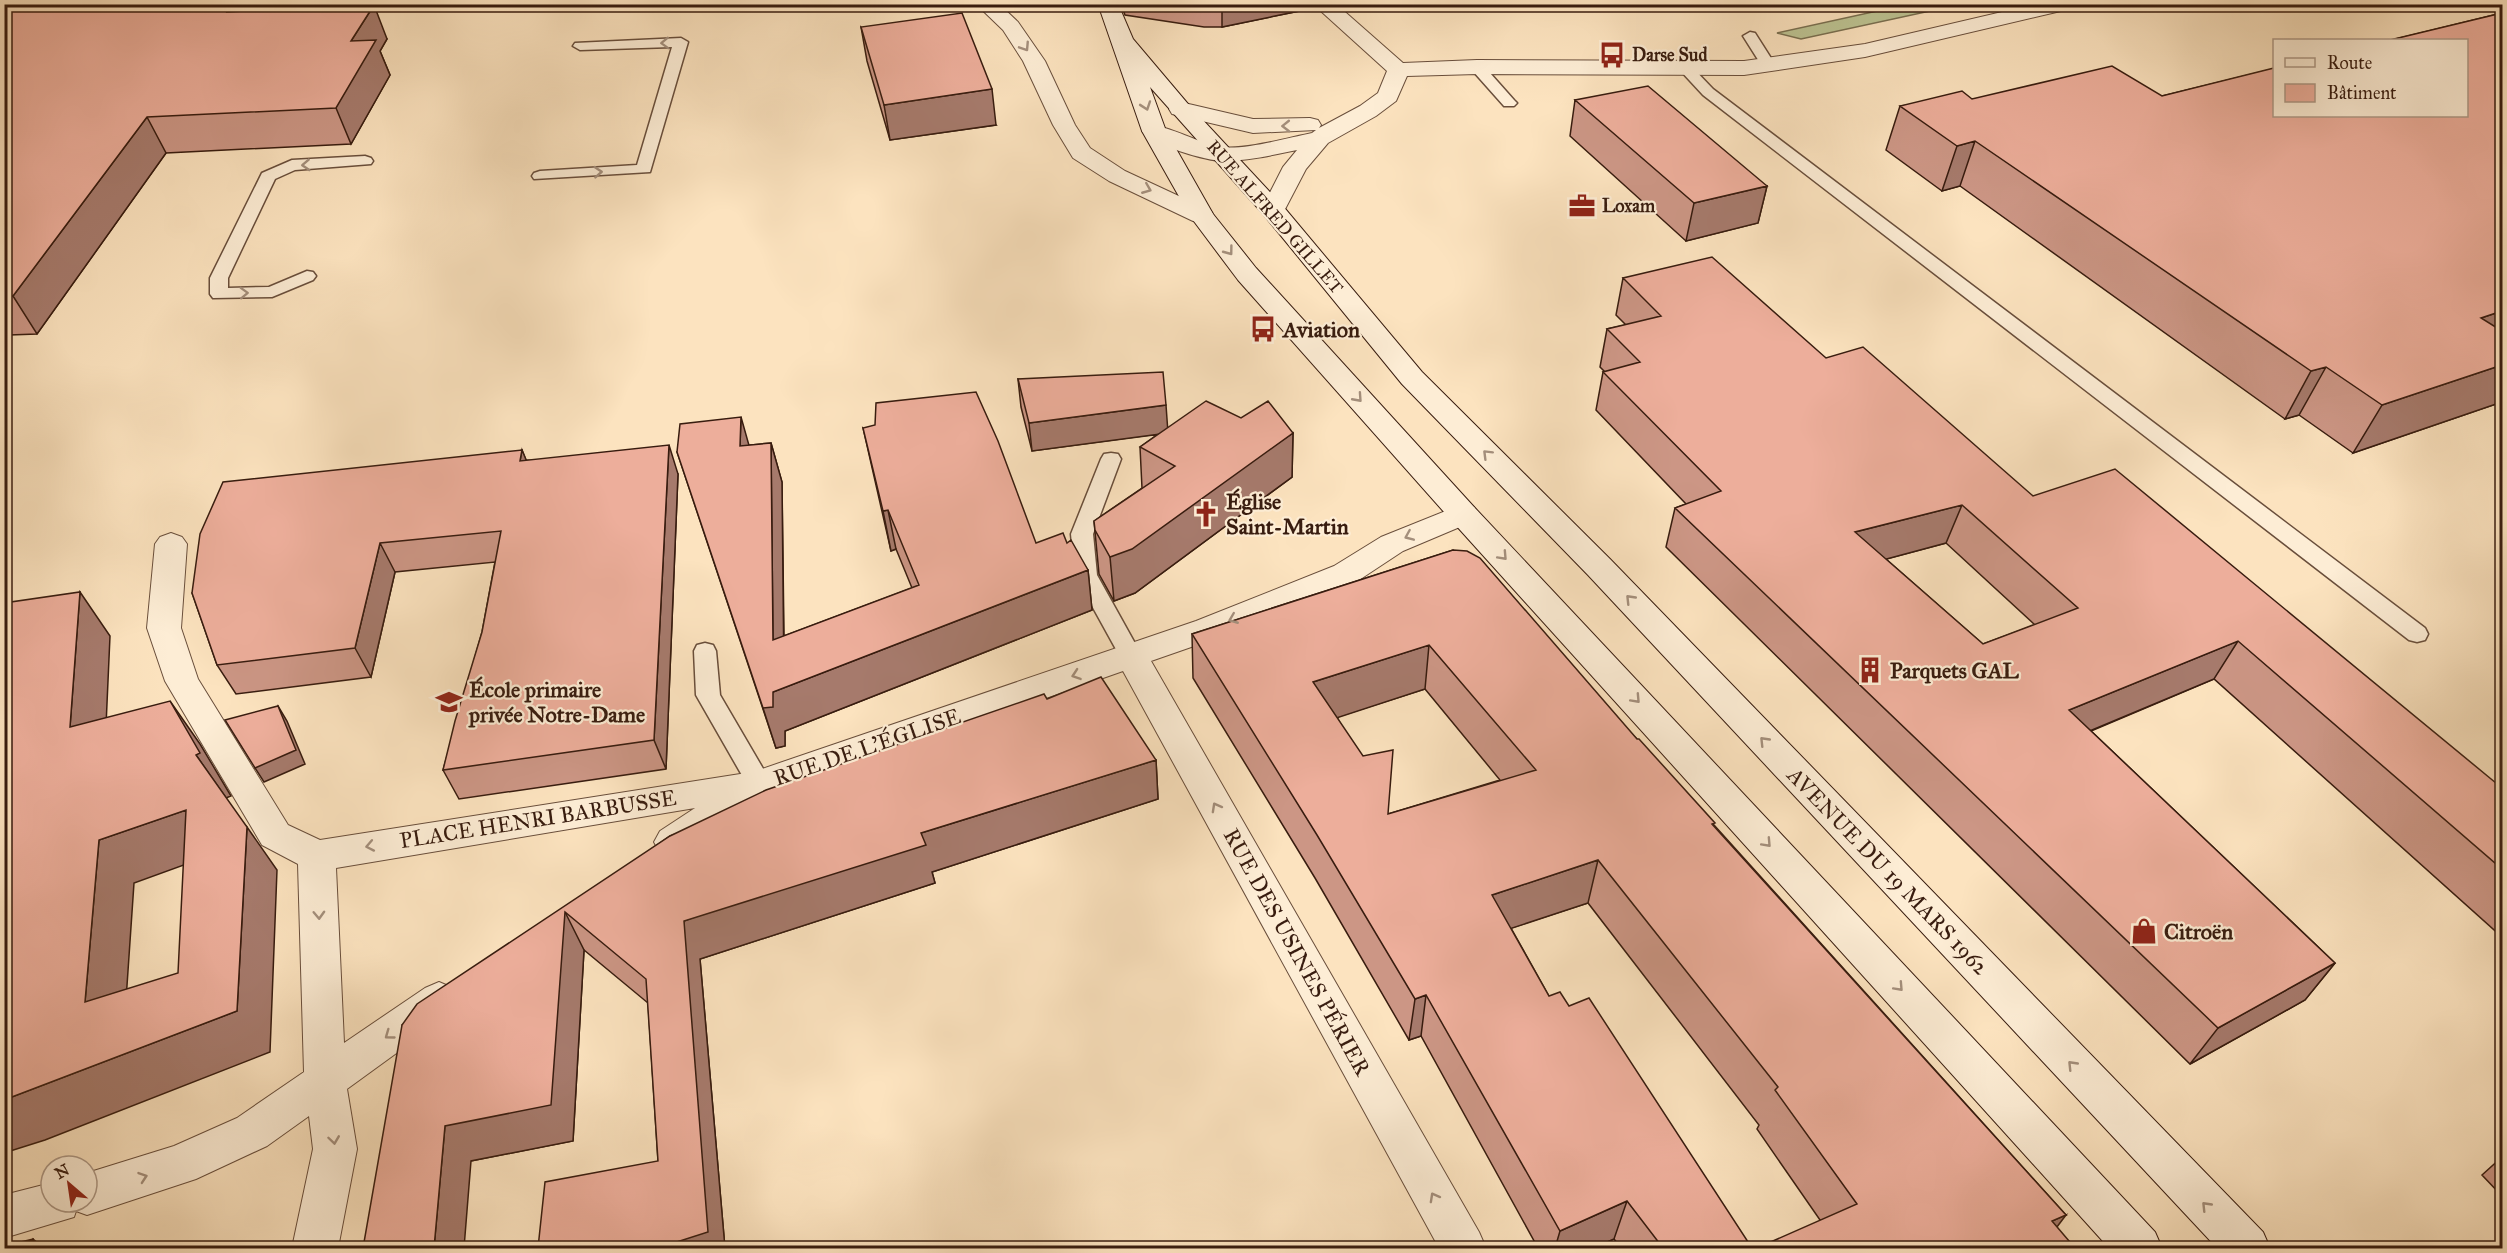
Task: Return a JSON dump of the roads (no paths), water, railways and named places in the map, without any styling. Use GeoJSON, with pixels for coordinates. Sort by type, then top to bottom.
{"type":"FeatureCollection","features":[{"type":"Feature","properties":{"kind":"street"},"geometry":{"type":"LineString","coordinates":[[986,4],[1017,34],[1034,61],[1064,125],[1082,153],[1117,176],[1202,216]]}},
{"type":"Feature","properties":{"kind":"street","name":"RUE ALFRED GILLET"},"geometry":{"type":"LineString","coordinates":[[1108,4],[1154,131],[1202,216],[1247,274],[1463,513]]}},
{"type":"Feature","properties":{"kind":"street"},"geometry":{"type":"LineString","coordinates":[[1323,4],[1398,70],[1477,67],[1769,66],[1863,49],[2065,4]]}},
{"type":"Feature","properties":{"kind":"street","name":"RUE ALFRED GILLET"},"geometry":{"type":"LineString","coordinates":[[1123,41],[1180,109],[1273,210],[1412,378],[1529,496]]}},
{"type":"Feature","properties":{"kind":"street"},"geometry":{"type":"LineString","coordinates":[[1273,210],[1295,167],[1320,138],[1344,122],[1368,111],[1388,96],[1398,70]]}},
{"type":"Feature","properties":{"kind":"street"},"geometry":{"type":"LineString","coordinates":[[1180,109],[1253,126],[1288,127],[1344,122]]}},
{"type":"Feature","properties":{"kind":"street"},"geometry":{"type":"LineString","coordinates":[[1154,131],[1179,143],[1222,154],[1265,150],[1320,138]]}},
{"type":"Feature","properties":{"kind":"street","name":"AVENUE DU 19 MARS 1962"},"geometry":{"type":"LineString","coordinates":[[1529,496],[2247,1248]]}},
{"type":"Feature","properties":{"kind":"street"},"geometry":{"type":"LineString","coordinates":[[1463,513],[2139,1248]]}},
{"type":"Feature","properties":{"kind":"street","name":"RUE DE L'ÉGLISE"},"geometry":{"type":"LineString","coordinates":[[643,862],[760,784],[1208,629],[1345,574],[1392,544],[1463,513]]}},
{"type":"Feature","properties":{"kind":"street"},"geometry":{"type":"LineString","coordinates":[[171,544],[164,628],[182,681],[275,835],[317,856],[325,1082],[335,1149],[315,1248]]}},
{"type":"Feature","properties":{"kind":"street","name":"RUE DES USINES PÉRIER"},"geometry":{"type":"LineString","coordinates":[[1131,656],[1463,1248]]}},
{"type":"Feature","properties":{"kind":"street","name":"PLACE HENRI BARBUSSE"},"geometry":{"type":"LineString","coordinates":[[317,856],[760,784]]}},
{"type":"Feature","properties":{"kind":"street"},"geometry":{"type":"LineString","coordinates":[[99,1190],[181,1164],[252,1132],[468,980]]}},
{"type":"Feature","properties":{"kind":"street"},"geometry":{"type":"LineString","coordinates":[[4,1216],[39,1207]]}},
{"type":"Feature","properties":{"kind":"lane"},"geometry":{"type":"LineString","coordinates":[[1750,36],[1769,66]]}},
{"type":"Feature","properties":{"kind":"lane"},"geometry":{"type":"LineString","coordinates":[[540,176],[644,169],[681,42],[580,46]]}},
{"type":"Feature","properties":{"kind":"lane"},"geometry":{"type":"LineString","coordinates":[[1477,67],[1509,103]]}},
{"type":"Feature","properties":{"kind":"lane"},"geometry":{"type":"LineString","coordinates":[[1685,68],[1708,92],[2417,634]]}},
{"type":"Feature","properties":{"kind":"lane"},"geometry":{"type":"LineString","coordinates":[[307,276],[272,292],[219,294],[219,278],[268,176],[292,165],[365,161]]}},
{"type":"Feature","properties":{"kind":"lane"},"geometry":{"type":"LineString","coordinates":[[1111,459],[1082,534],[1086,575],[1131,656]]}},
{"type":"Feature","properties":{"kind":"lane"},"geometry":{"type":"LineString","coordinates":[[705,651],[708,695],[760,784]]}},
{"type":"Feature","properties":{"kind":"place","name":"Darse Sud"},"geometry":{"type":"Point","coordinates":[1612,55]}},
{"type":"Feature","properties":{"kind":"place","name":"Loxam"},"geometry":{"type":"Point","coordinates":[1582,206]}},
{"type":"Feature","properties":{"kind":"place","name":"Aviation"},"geometry":{"type":"Point","coordinates":[1263,329]}},
{"type":"Feature","properties":{"kind":"place","name":"Église Saint-Martin"},"geometry":{"type":"Point","coordinates":[1206,514]}},
{"type":"Feature","properties":{"kind":"place","name":"Parquets GAL"},"geometry":{"type":"Point","coordinates":[1870,670]}},
{"type":"Feature","properties":{"kind":"place","name":"École primaire privée Notre-Dame"},"geometry":{"type":"Point","coordinates":[449,702]}},
{"type":"Feature","properties":{"kind":"place","name":"Citroën"},"geometry":{"type":"Point","coordinates":[2144,931]}}]}
